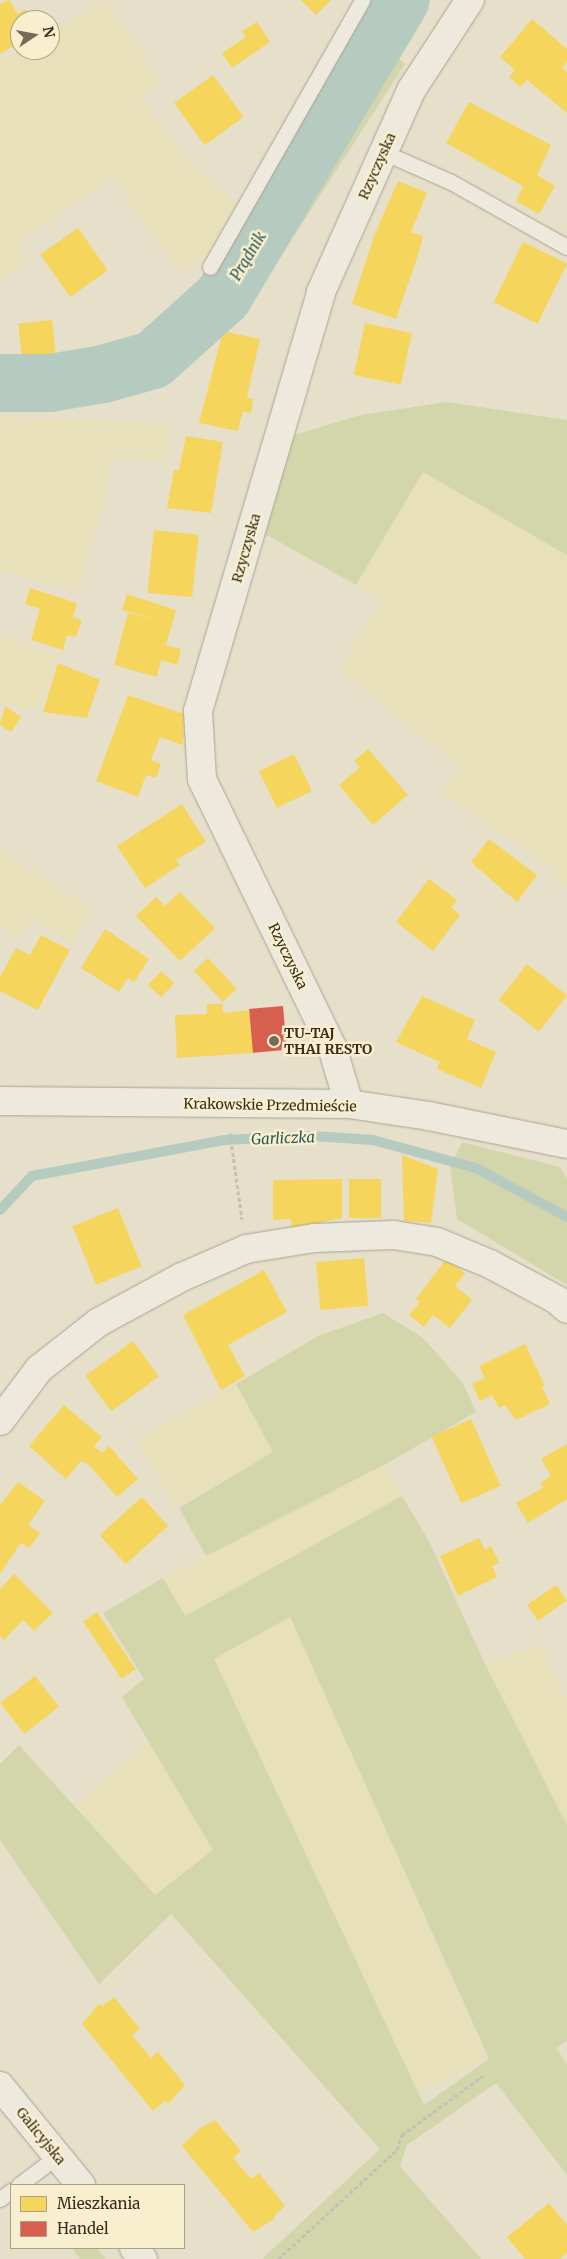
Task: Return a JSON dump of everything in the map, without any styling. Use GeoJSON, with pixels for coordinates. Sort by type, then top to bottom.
{"type":"FeatureCollection","features":[{"type":"Feature","properties":{"kind":"street","name":"Rzyczyska"},"geometry":{"type":"LineString","coordinates":[[349,1104],[332,1047],[202,779],[198,711],[321,292],[412,89],[470,0]]}},
{"type":"Feature","properties":{"kind":"street","name":"Krakowskie Przedmieście"},"geometry":{"type":"LineString","coordinates":[[0,1101],[349,1104],[428,1116],[567,1144]]}},
{"type":"Feature","properties":{"kind":"street"},"geometry":{"type":"LineString","coordinates":[[0,1421],[39,1369],[99,1322],[182,1277],[246,1249],[314,1238],[394,1235],[437,1242],[490,1264],[558,1300],[567,1309]]}},
{"type":"Feature","properties":{"kind":"street","name":"Galicyjska"},"geometry":{"type":"LineString","coordinates":[[0,2086],[80,2184]]}},
{"type":"Feature","properties":{"kind":"street"},"geometry":{"type":"LineString","coordinates":[[135,2249],[143,2259]]}},
{"type":"Feature","properties":{"kind":"lane"},"geometry":{"type":"LineString","coordinates":[[210,267],[362,0]]}},
{"type":"Feature","properties":{"kind":"lane"},"geometry":{"type":"LineString","coordinates":[[383,152],[451,182],[567,247]]}},
{"type":"Feature","properties":{"kind":"lane"},"geometry":{"type":"LineString","coordinates":[[20,2184],[57,2156]]}},
{"type":"Feature","properties":{"kind":"path"},"geometry":{"type":"LineString","coordinates":[[229,1127],[246,1249]]}},
{"type":"Feature","properties":{"kind":"path"},"geometry":{"type":"LineString","coordinates":[[278,2259],[397,2150],[402,2135],[483,2076]]}},
{"type":"Feature","properties":{"kind":"shaded area"},"geometry":{"type":"Polygon","coordinates":[[[107,0],[162,84],[139,96],[190,163],[237,204],[209,253],[180,273],[112,177],[18,243],[25,265],[0,280],[0,61],[10,56],[10,60],[60,60],[60,26],[107,0]]]}},
{"type":"Feature","properties":{"kind":"shaded area"},"geometry":{"type":"Polygon","coordinates":[[[0,417],[173,423],[164,460],[109,459],[106,499],[77,592],[0,570],[0,417]]]}},
{"type":"Feature","properties":{"kind":"shaded area"},"geometry":{"type":"Polygon","coordinates":[[[423,471],[567,555],[567,889],[554,880],[560,872],[441,793],[460,767],[339,670],[381,600],[356,585],[423,471]]]}},
{"type":"Feature","properties":{"kind":"shaded area"},"geometry":{"type":"Polygon","coordinates":[[[0,634],[57,656],[40,710],[0,703],[0,634]]]}},
{"type":"Feature","properties":{"kind":"shaded area"},"geometry":{"type":"Polygon","coordinates":[[[0,850],[91,908],[73,945],[33,920],[17,938],[0,927],[0,850]]]}},
{"type":"Feature","properties":{"kind":"shaded area"},"geometry":{"type":"Polygon","coordinates":[[[236,1384],[274,1452],[175,1507],[137,1439],[236,1384]]]}},
{"type":"Feature","properties":{"kind":"shaded area"},"geometry":{"type":"Polygon","coordinates":[[[384,1465],[402,1496],[185,1616],[163,1578],[384,1465]]]}},
{"type":"Feature","properties":{"kind":"shaded area"},"geometry":{"type":"Polygon","coordinates":[[[290,1617],[487,2060],[408,2095],[211,1652],[290,1617]]]}},
{"type":"Feature","properties":{"kind":"shaded area"},"geometry":{"type":"Polygon","coordinates":[[[540,1645],[567,1703],[567,1825],[485,1664],[540,1645]]]}},
{"type":"Feature","properties":{"kind":"shaded area"},"geometry":{"type":"Polygon","coordinates":[[[150,1742],[213,1850],[155,1895],[74,1804],[150,1742]]]}},
{"type":"Feature","properties":{"kind":"green space"},"geometry":{"type":"Polygon","coordinates":[[[379,0],[429,0],[387,47],[405,64],[238,323],[221,321],[156,367],[73,396],[0,402],[0,375],[84,368],[134,352],[200,300],[255,220],[379,0]]]}},
{"type":"Feature","properties":{"kind":"green space"},"geometry":{"type":"Polygon","coordinates":[[[447,402],[567,420],[567,555],[423,472],[356,585],[265,534],[294,435],[361,415],[447,402]]]}},
{"type":"Feature","properties":{"kind":"green space"},"geometry":{"type":"Polygon","coordinates":[[[462,1142],[560,1167],[567,1178],[567,1285],[457,1219],[450,1167],[462,1142]]]}},
{"type":"Feature","properties":{"kind":"green space"},"geometry":{"type":"Polygon","coordinates":[[[383,1313],[423,1338],[463,1383],[476,1412],[384,1465],[206,1556],[179,1508],[273,1452],[236,1384],[318,1336],[383,1313]]]}},
{"type":"Feature","properties":{"kind":"green space"},"geometry":{"type":"Polygon","coordinates":[[[402,1496],[430,1543],[485,1664],[567,1825],[567,2041],[556,2048],[567,2064],[567,2175],[496,2083],[407,2145],[400,2166],[481,2259],[262,2259],[380,2149],[171,1914],[99,1984],[0,1840],[0,1764],[19,1745],[155,1895],[213,1850],[122,1697],[144,1679],[103,1613],[163,1578],[185,1616],[402,1496]],[[290,1617],[214,1659],[424,2105],[489,2059],[290,1617]]]}},
{"type":"Feature","properties":{"kind":"green space"},"geometry":{"type":"Polygon","coordinates":[[[73,2249],[98,2249],[106,2259],[80,2259],[73,2249]]]}},
{"type":"Feature","properties":{"kind":"building: Mieszkania"},"geometry":{"type":"Polygon","coordinates":[[[9,0],[15,10],[10,10],[10,48],[0,54],[0,4],[9,0]]]}},
{"type":"Feature","properties":{"kind":"building: Mieszkania"},"geometry":{"type":"Polygon","coordinates":[[[301,0],[331,0],[316,15],[301,0]]]}},
{"type":"Feature","properties":{"kind":"building: Mieszkania"},"geometry":{"type":"Polygon","coordinates":[[[532,19],[567,49],[567,62],[562,68],[567,72],[567,113],[527,80],[520,87],[509,77],[515,70],[500,57],[532,19]]]}},
{"type":"Feature","properties":{"kind":"building: Mieszkania"},"geometry":{"type":"Polygon","coordinates":[[[257,22],[270,42],[232,68],[222,53],[246,37],[242,31],[257,22]]]}},
{"type":"Feature","properties":{"kind":"building: Mieszkania"},"geometry":{"type":"Polygon","coordinates":[[[213,75],[244,117],[205,145],[174,103],[213,75]]]}},
{"type":"Feature","properties":{"kind":"building: Mieszkania"},"geometry":{"type":"Polygon","coordinates":[[[469,102],[551,145],[537,175],[555,186],[539,214],[516,201],[523,186],[446,143],[469,102]]]}},
{"type":"Feature","properties":{"kind":"building: Mieszkania"},"geometry":{"type":"Polygon","coordinates":[[[398,181],[427,193],[411,232],[423,236],[396,319],[352,304],[374,236],[398,181]]]}},
{"type":"Feature","properties":{"kind":"building: Mieszkania"},"geometry":{"type":"Polygon","coordinates":[[[78,228],[108,271],[70,297],[40,254],[78,228]]]}},
{"type":"Feature","properties":{"kind":"building: Mieszkania"},"geometry":{"type":"Polygon","coordinates":[[[523,242],[567,263],[538,324],[494,302],[523,242]]]}},
{"type":"Feature","properties":{"kind":"building: Mieszkania"},"geometry":{"type":"Polygon","coordinates":[[[52,320],[56,359],[22,362],[18,324],[52,320]]]}},
{"type":"Feature","properties":{"kind":"building: Mieszkania"},"geometry":{"type":"Polygon","coordinates":[[[365,323],[412,333],[401,385],[354,375],[365,323]]]}},
{"type":"Feature","properties":{"kind":"building: Mieszkania"},"geometry":{"type":"Polygon","coordinates":[[[223,331],[260,339],[247,397],[253,399],[251,413],[243,411],[238,431],[199,423],[223,331]]]}},
{"type":"Feature","properties":{"kind":"building: Mieszkania"},"geometry":{"type":"Polygon","coordinates":[[[186,436],[223,442],[211,513],[167,508],[174,470],[179,470],[186,436]]]}},
{"type":"Feature","properties":{"kind":"building: Mieszkania"},"geometry":{"type":"Polygon","coordinates":[[[154,530],[199,535],[192,597],[147,593],[154,530]]]}},
{"type":"Feature","properties":{"kind":"building: Mieszkania"},"geometry":{"type":"Polygon","coordinates":[[[30,588],[77,603],[73,617],[82,620],[76,637],[67,635],[63,650],[31,640],[40,609],[25,604],[30,588]]]}},
{"type":"Feature","properties":{"kind":"building: Mieszkania"},"geometry":{"type":"Polygon","coordinates":[[[127,594],[176,610],[166,645],[181,649],[177,665],[161,660],[157,677],[114,665],[128,613],[157,620],[122,610],[127,594]]]}},
{"type":"Feature","properties":{"kind":"building: Mieszkania"},"geometry":{"type":"Polygon","coordinates":[[[58,663],[100,680],[87,718],[43,712],[58,663]]]}},
{"type":"Feature","properties":{"kind":"building: Mieszkania"},"geometry":{"type":"Polygon","coordinates":[[[128,695],[184,714],[183,745],[160,737],[151,760],[161,764],[156,778],[146,775],[138,797],[96,781],[128,695]]]}},
{"type":"Feature","properties":{"kind":"building: Mieszkania"},"geometry":{"type":"Polygon","coordinates":[[[5,706],[21,717],[11,732],[0,725],[5,706]]]}},
{"type":"Feature","properties":{"kind":"building: Mieszkania"},"geometry":{"type":"Polygon","coordinates":[[[368,749],[408,795],[373,825],[339,785],[360,767],[354,761],[368,749]]]}},
{"type":"Feature","properties":{"kind":"building: Mieszkania"},"geometry":{"type":"Polygon","coordinates":[[[294,754],[312,791],[277,808],[259,771],[294,754]]]}},
{"type":"Feature","properties":{"kind":"building: Mieszkania"},"geometry":{"type":"Polygon","coordinates":[[[182,804],[206,842],[176,860],[180,865],[145,888],[117,846],[182,804]]]}},
{"type":"Feature","properties":{"kind":"building: Mieszkania"},"geometry":{"type":"Polygon","coordinates":[[[489,839],[537,875],[517,902],[471,862],[489,839]]]}},
{"type":"Feature","properties":{"kind":"building: Mieszkania"},"geometry":{"type":"Polygon","coordinates":[[[429,879],[457,900],[451,907],[460,915],[433,951],[396,922],[429,879]]]}},
{"type":"Feature","properties":{"kind":"building: Mieszkania"},"geometry":{"type":"Polygon","coordinates":[[[180,892],[215,928],[180,961],[136,916],[156,897],[165,906],[180,892]]]}},
{"type":"Feature","properties":{"kind":"building: Mieszkania"},"geometry":{"type":"Polygon","coordinates":[[[105,929],[149,959],[134,982],[128,978],[119,992],[81,968],[105,929]]]}},
{"type":"Feature","properties":{"kind":"building: Mieszkania"},"geometry":{"type":"Polygon","coordinates":[[[41,935],[70,950],[38,1010],[0,991],[0,977],[16,948],[30,955],[41,935]]]}},
{"type":"Feature","properties":{"kind":"building: Mieszkania"},"geometry":{"type":"Polygon","coordinates":[[[208,958],[237,989],[223,1002],[194,971],[208,958]]]}},
{"type":"Feature","properties":{"kind":"building: Mieszkania"},"geometry":{"type":"Polygon","coordinates":[[[527,964],[567,995],[539,1032],[499,1000],[527,964]]]}},
{"type":"Feature","properties":{"kind":"building: Mieszkania"},"geometry":{"type":"Polygon","coordinates":[[[161,971],[174,983],[161,997],[148,985],[161,971]]]}},
{"type":"Feature","properties":{"kind":"building: Mieszkania"},"geometry":{"type":"Polygon","coordinates":[[[422,996],[475,1020],[467,1039],[496,1052],[481,1088],[437,1069],[440,1062],[396,1042],[422,996]]]}},
{"type":"Feature","properties":{"kind":"building: Mieszkania"},"geometry":{"type":"Polygon","coordinates":[[[207,1004],[223,1004],[223,1013],[249,1010],[254,1053],[177,1058],[175,1015],[207,1014],[207,1004]]]}},
{"type":"Feature","properties":{"kind":"building: Mieszkania"},"geometry":{"type":"Polygon","coordinates":[[[402,1155],[438,1169],[431,1223],[404,1221],[402,1155]]]}},
{"type":"Feature","properties":{"kind":"building: Mieszkania"},"geometry":{"type":"Polygon","coordinates":[[[342,1179],[342,1218],[292,1228],[291,1219],[273,1220],[273,1180],[342,1179]]]}},
{"type":"Feature","properties":{"kind":"building: Mieszkania"},"geometry":{"type":"Polygon","coordinates":[[[349,1179],[381,1179],[381,1218],[349,1218],[349,1179]]]}},
{"type":"Feature","properties":{"kind":"building: Mieszkania"},"geometry":{"type":"Polygon","coordinates":[[[118,1208],[142,1266],[96,1285],[73,1226],[118,1208]]]}},
{"type":"Feature","properties":{"kind":"building: Mieszkania"},"geometry":{"type":"Polygon","coordinates":[[[364,1258],[368,1306],[320,1310],[316,1262],[364,1258]]]}},
{"type":"Feature","properties":{"kind":"building: Mieszkania"},"geometry":{"type":"Polygon","coordinates":[[[446,1259],[465,1273],[455,1286],[472,1300],[450,1328],[433,1315],[424,1327],[409,1315],[420,1302],[416,1299],[446,1259]]]}},
{"type":"Feature","properties":{"kind":"building: Mieszkania"},"geometry":{"type":"Polygon","coordinates":[[[264,1270],[287,1312],[228,1345],[245,1376],[221,1390],[183,1315],[264,1270]]]}},
{"type":"Feature","properties":{"kind":"building: Mieszkania"},"geometry":{"type":"Polygon","coordinates":[[[133,1341],[159,1377],[111,1411],[85,1376],[133,1341]]]}},
{"type":"Feature","properties":{"kind":"building: Mieszkania"},"geometry":{"type":"Polygon","coordinates":[[[525,1344],[545,1386],[542,1387],[550,1404],[516,1420],[505,1405],[499,1408],[492,1395],[480,1401],[472,1384],[485,1378],[479,1366],[525,1344]]]}},
{"type":"Feature","properties":{"kind":"building: Mieszkania"},"geometry":{"type":"Polygon","coordinates":[[[64,1405],[102,1437],[94,1446],[102,1453],[109,1446],[138,1479],[117,1497],[89,1465],[81,1461],[66,1479],[29,1446],[64,1405]]]}},
{"type":"Feature","properties":{"kind":"building: Mieszkania"},"geometry":{"type":"Polygon","coordinates":[[[471,1419],[501,1486],[461,1503],[432,1436],[471,1419]]]}},
{"type":"Feature","properties":{"kind":"building: Mieszkania"},"geometry":{"type":"Polygon","coordinates":[[[567,1444],[567,1499],[528,1523],[516,1503],[543,1488],[540,1483],[551,1476],[541,1459],[567,1444]]]}},
{"type":"Feature","properties":{"kind":"building: Mieszkania"},"geometry":{"type":"Polygon","coordinates":[[[18,1482],[45,1501],[28,1525],[40,1533],[29,1548],[21,1543],[0,1574],[0,1505],[18,1482]]]}},
{"type":"Feature","properties":{"kind":"building: Mieszkania"},"geometry":{"type":"Polygon","coordinates":[[[142,1497],[168,1526],[126,1564],[100,1535],[142,1497]]]}},
{"type":"Feature","properties":{"kind":"building: Mieszkania"},"geometry":{"type":"Polygon","coordinates":[[[479,1538],[485,1550],[491,1546],[499,1563],[492,1566],[497,1577],[458,1596],[440,1556],[479,1538]]]}},
{"type":"Feature","properties":{"kind":"building: Mieszkania"},"geometry":{"type":"Polygon","coordinates":[[[14,1574],[53,1613],[34,1631],[23,1620],[4,1640],[0,1636],[0,1589],[14,1574]]]}},
{"type":"Feature","properties":{"kind":"building: Mieszkania"},"geometry":{"type":"Polygon","coordinates":[[[556,1585],[567,1601],[538,1621],[527,1605],[556,1585]]]}},
{"type":"Feature","properties":{"kind":"building: Mieszkania"},"geometry":{"type":"Polygon","coordinates":[[[97,1612],[136,1669],[121,1679],[83,1622],[97,1612]]]}},
{"type":"Feature","properties":{"kind":"building: Mieszkania"},"geometry":{"type":"Polygon","coordinates":[[[35,1676],[59,1707],[24,1734],[0,1703],[35,1676]]]}},
{"type":"Feature","properties":{"kind":"building: Mieszkania"},"geometry":{"type":"Polygon","coordinates":[[[114,1997],[140,2029],[132,2035],[151,2058],[158,2052],[185,2085],[169,2103],[165,2101],[153,2111],[82,2024],[99,2004],[103,2006],[114,1997]]]}},
{"type":"Feature","properties":{"kind":"building: Mieszkania"},"geometry":{"type":"Polygon","coordinates":[[[215,2120],[241,2151],[233,2158],[251,2179],[259,2173],[285,2206],[275,2215],[274,2219],[253,2232],[182,2146],[200,2128],[215,2120]]]}},
{"type":"Feature","properties":{"kind":"building: Mieszkania"},"geometry":{"type":"Polygon","coordinates":[[[549,2203],[567,2225],[567,2253],[560,2259],[525,2259],[507,2237],[549,2203]]]}},
{"type":"Feature","properties":{"kind":"building: Handel"},"geometry":{"type":"Polygon","coordinates":[[[283,1006],[287,1050],[253,1053],[249,1009],[283,1006]]]}},
{"type":"Feature","properties":{"kind":"waterway","name":"Prądnik"},"geometry":{"type":"LineString","coordinates":[[0,383],[50,383],[103,374],[153,360],[223,297],[401,0]]}},
{"type":"Feature","properties":{"kind":"waterway","name":"Garliczka"},"geometry":{"type":"LineString","coordinates":[[0,1210],[32,1176],[224,1140],[313,1136],[373,1140],[476,1168],[567,1217]]}},
{"type":"Feature","properties":{"kind":"place","name":"TU-TAJ THAI RESTO"},"geometry":{"type":"Point","coordinates":[274,1041]}}]}
